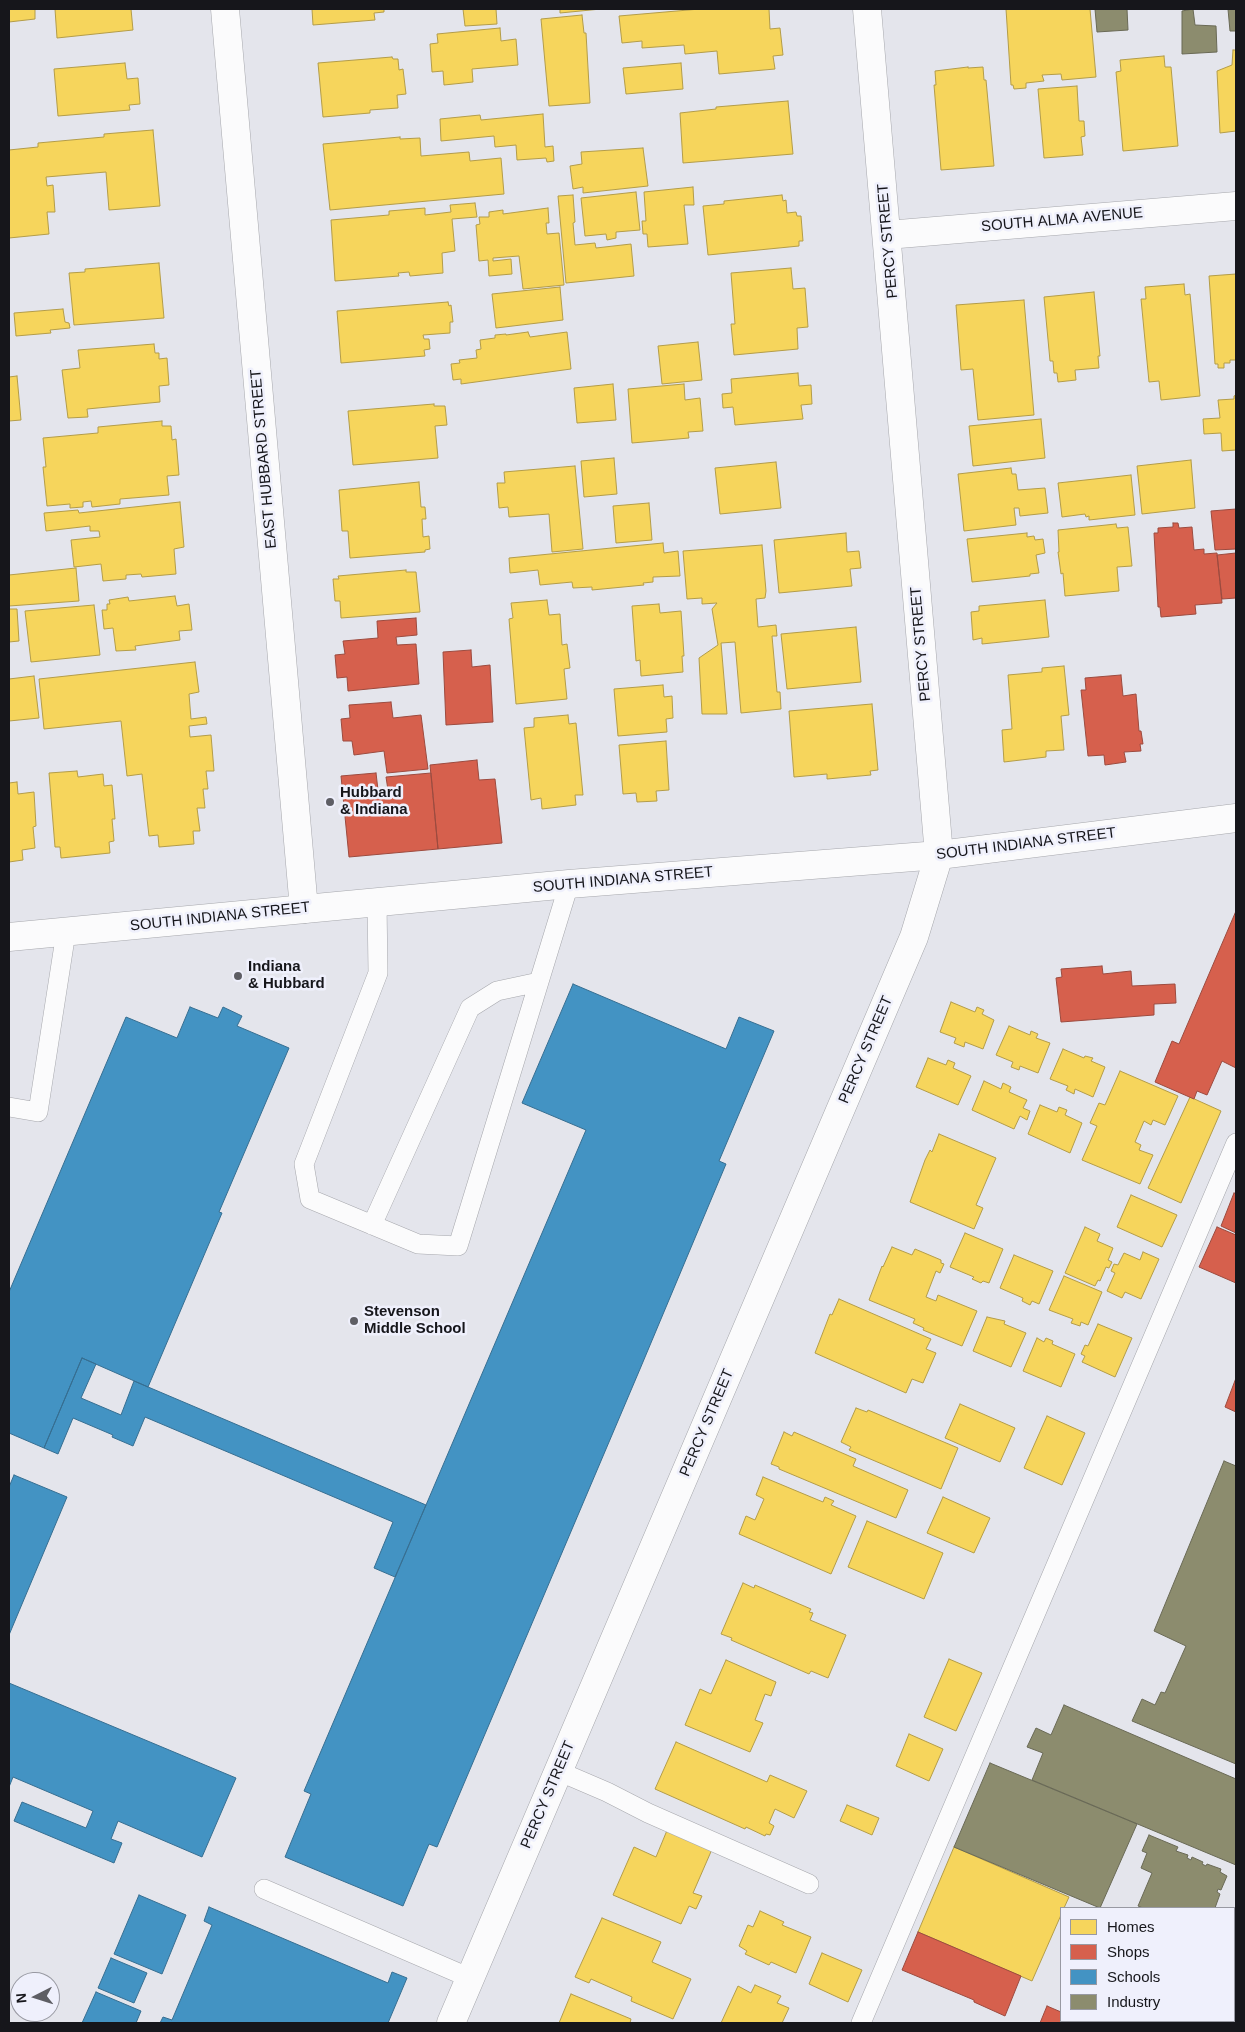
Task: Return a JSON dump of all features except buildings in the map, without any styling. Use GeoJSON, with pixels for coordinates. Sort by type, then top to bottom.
{"type":"FeatureCollection","features":[{"type":"Feature","properties":{"kind":"street","name":"EAST HUBBARD STREET"},"geometry":{"type":"LineString","coordinates":[[225,9],[304,909]]}},
{"type":"Feature","properties":{"kind":"street","name":"PERCY STREET"},"geometry":{"type":"LineString","coordinates":[[451,2023],[914,937],[939,855],[867,9]]}},
{"type":"Feature","properties":{"kind":"street","name":"SOUTH ALMA AVENUE"},"geometry":{"type":"LineString","coordinates":[[887,235],[1236,206]]}},
{"type":"Feature","properties":{"kind":"street","name":"SOUTH INDIANA STREET"},"geometry":{"type":"LineString","coordinates":[[9,937],[569,884],[939,855],[1236,818]]}},
{"type":"Feature","properties":{"kind":"lane"},"geometry":{"type":"LineString","coordinates":[[377,902],[378,973],[304,1164],[310,1199],[418,1244],[458,1246],[569,884]]}},
{"type":"Feature","properties":{"kind":"lane"},"geometry":{"type":"LineString","coordinates":[[9,1108],[38,1112],[66,932]]}},
{"type":"Feature","properties":{"kind":"lane"},"geometry":{"type":"LineString","coordinates":[[372,1225],[470,1008],[497,991],[539,982]]}},
{"type":"Feature","properties":{"kind":"lane"},"geometry":{"type":"LineString","coordinates":[[862,2023],[1236,1143]]}},
{"type":"Feature","properties":{"kind":"lane"},"geometry":{"type":"LineString","coordinates":[[558,1771],[808,1884]]}},
{"type":"Feature","properties":{"kind":"lane"},"geometry":{"type":"LineString","coordinates":[[264,1889],[470,1978]]}},
{"type":"Feature","properties":{"kind":"place","name":"Hubbard & Indiana"},"geometry":{"type":"Point","coordinates":[330,802]}},
{"type":"Feature","properties":{"kind":"place","name":"Indiana & Hubbard"},"geometry":{"type":"Point","coordinates":[238,976]}},
{"type":"Feature","properties":{"kind":"place","name":"Stevenson Middle School"},"geometry":{"type":"Point","coordinates":[354,1321]}}]}
